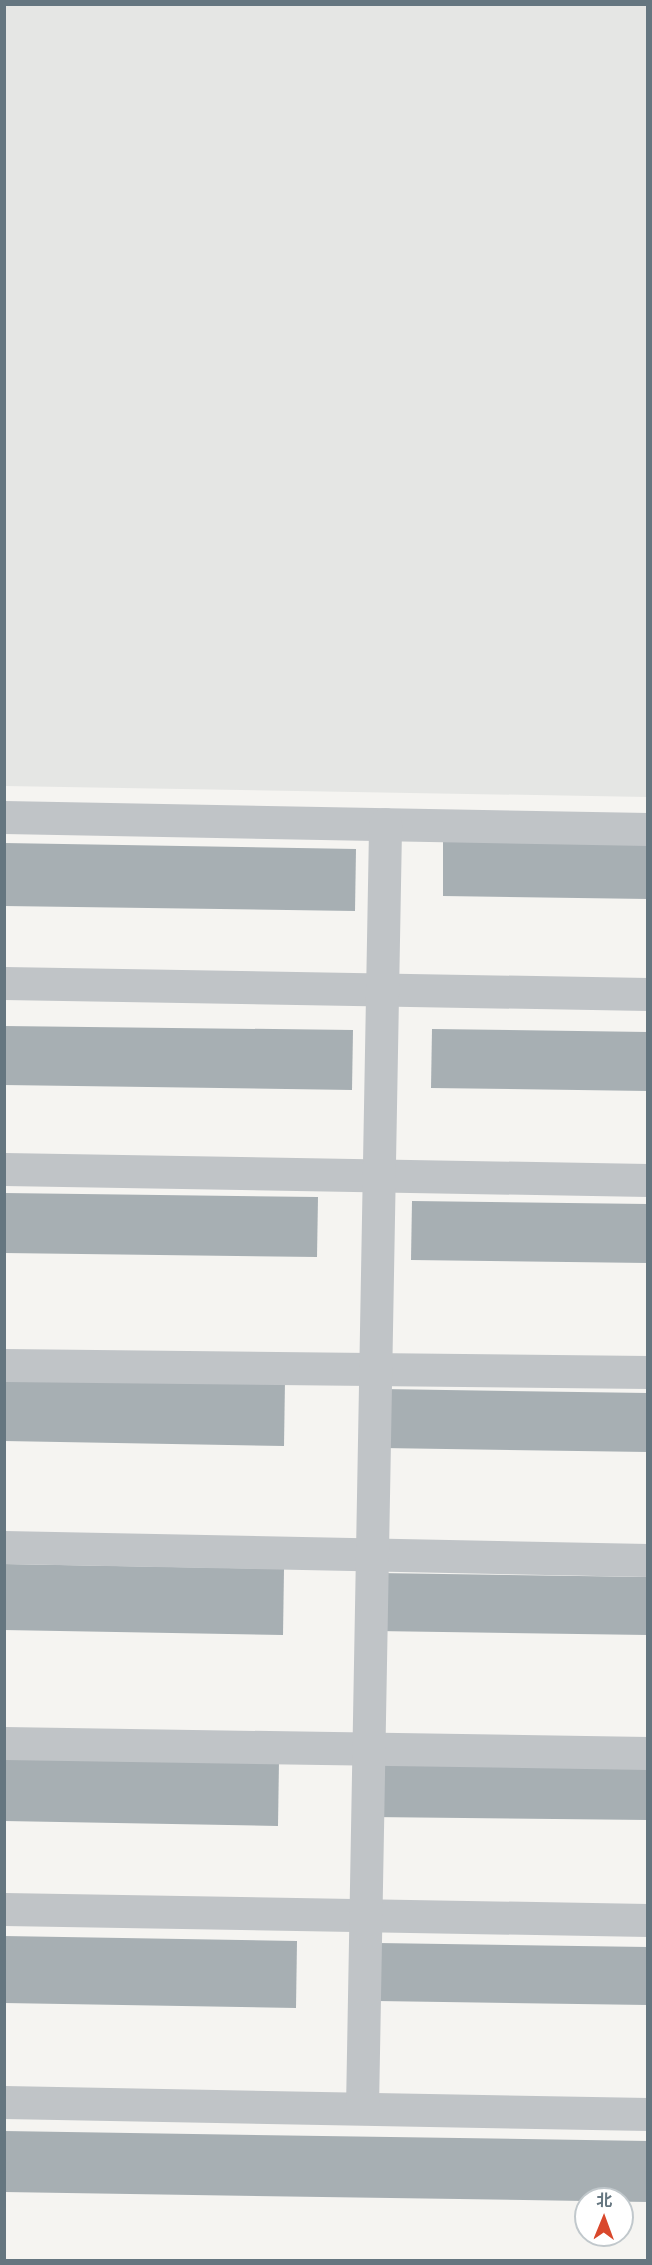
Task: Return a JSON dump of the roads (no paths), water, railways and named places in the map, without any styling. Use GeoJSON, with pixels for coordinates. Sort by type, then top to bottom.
{"type":"FeatureCollection","features":[{"type":"Feature","properties":{"kind":"street"},"geometry":{"type":"LineString","coordinates":[[4,817],[648,829]]}},
{"type":"Feature","properties":{"kind":"street"},"geometry":{"type":"LineString","coordinates":[[362,2108],[385,824]]}},
{"type":"Feature","properties":{"kind":"street"},"geometry":{"type":"LineString","coordinates":[[4,983],[648,994]]}},
{"type":"Feature","properties":{"kind":"street"},"geometry":{"type":"LineString","coordinates":[[4,1169],[648,1180]]}},
{"type":"Feature","properties":{"kind":"street"},"geometry":{"type":"LineString","coordinates":[[4,1365],[648,1372]]}},
{"type":"Feature","properties":{"kind":"street"},"geometry":{"type":"LineString","coordinates":[[4,1547],[648,1560]]}},
{"type":"Feature","properties":{"kind":"street"},"geometry":{"type":"LineString","coordinates":[[4,1743],[648,1753]]}},
{"type":"Feature","properties":{"kind":"street"},"geometry":{"type":"LineString","coordinates":[[4,1909],[648,1920]]}},
{"type":"Feature","properties":{"kind":"street"},"geometry":{"type":"LineString","coordinates":[[4,2102],[648,2114]]}}]}
